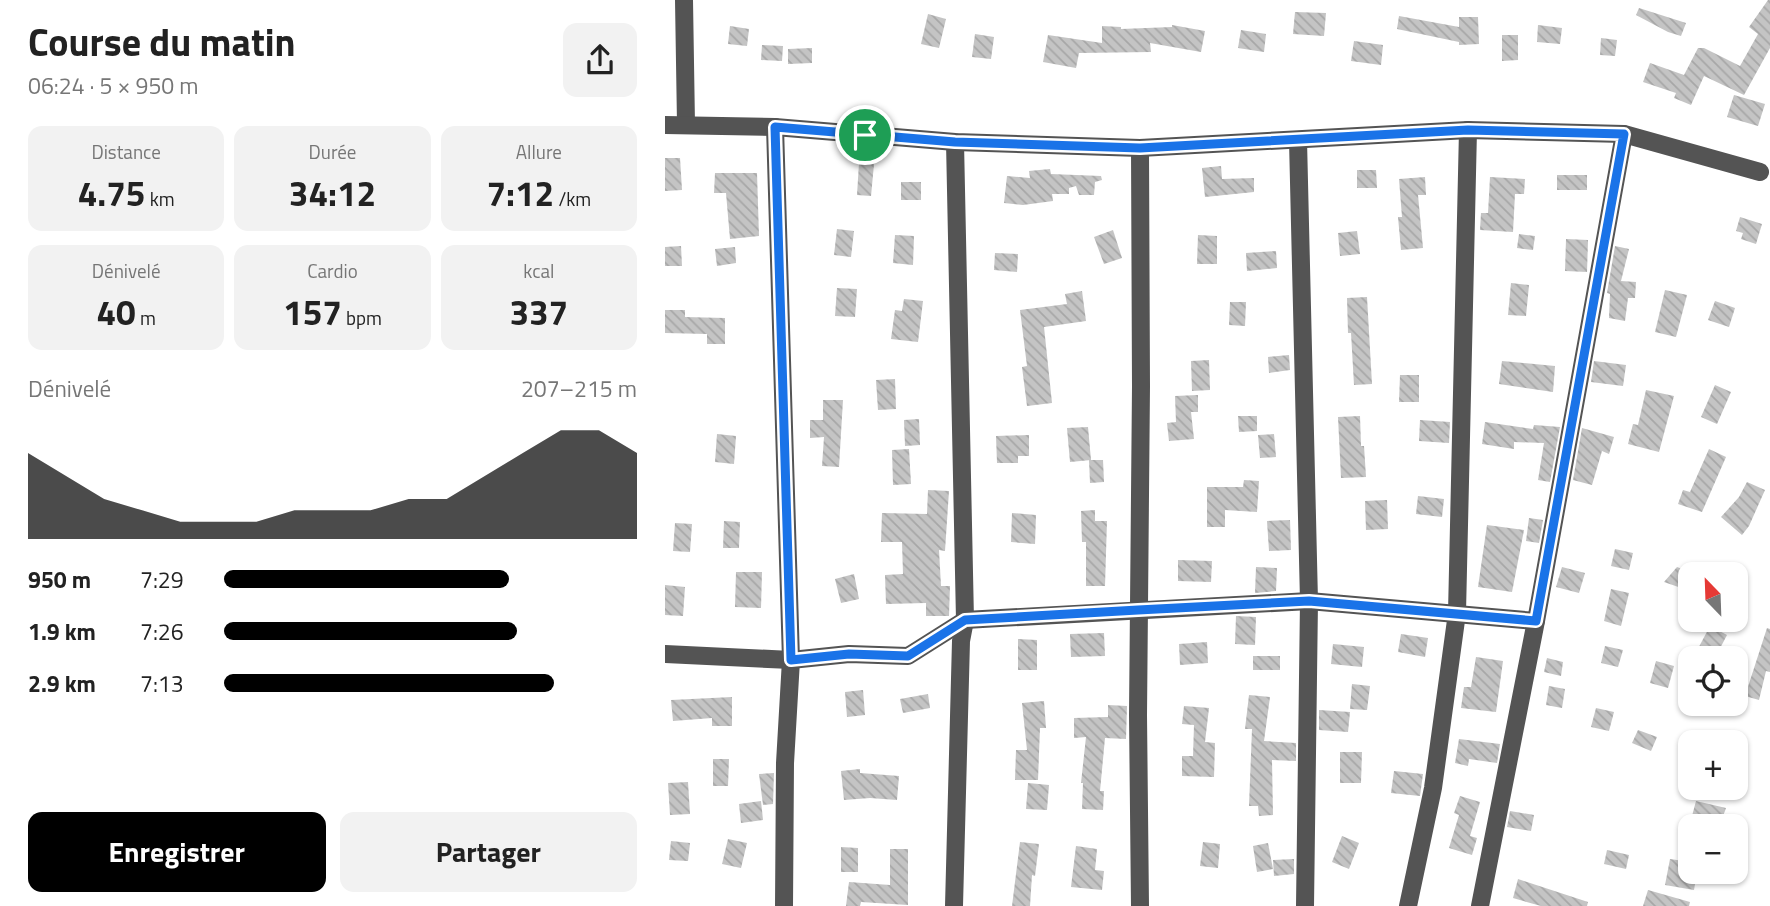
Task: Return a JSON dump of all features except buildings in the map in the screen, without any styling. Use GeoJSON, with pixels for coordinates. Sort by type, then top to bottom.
{"type":"FeatureCollection","features":[{"type":"Feature","properties":{"kind":"street"},"geometry":{"type":"LineString","coordinates":[[684,0],[686,124]]}},
{"type":"Feature","properties":{"kind":"street"},"geometry":{"type":"LineString","coordinates":[[665,125],[775,127],[955,142],[1140,148],[1468,130],[1624,134],[1760,172]]}},
{"type":"Feature","properties":{"kind":"street"},"geometry":{"type":"LineString","coordinates":[[775,127],[791,660],[785,762],[784,906]]}},
{"type":"Feature","properties":{"kind":"street"},"geometry":{"type":"LineString","coordinates":[[1408,906],[1433,788],[1457,613],[1468,130]]}},
{"type":"Feature","properties":{"kind":"street"},"geometry":{"type":"LineString","coordinates":[[1480,906],[1536,621],[1624,134]]}},
{"type":"Feature","properties":{"kind":"street"},"geometry":{"type":"LineString","coordinates":[[1298,140],[1309,601],[1305,906]]}},
{"type":"Feature","properties":{"kind":"street"},"geometry":{"type":"LineString","coordinates":[[954,906],[961,640],[965,620],[955,142]]}},
{"type":"Feature","properties":{"kind":"street"},"geometry":{"type":"LineString","coordinates":[[1140,148],[1140,906]]}},
{"type":"Feature","properties":{"kind":"street"},"geometry":{"type":"LineString","coordinates":[[665,654],[791,660],[849,654],[908,656],[965,620],[1309,601],[1536,621]]}},
{"type":"Feature","properties":{"kind":"route"},"geometry":{"type":"LineString","coordinates":[[775,127],[865,135],[955,142],[1140,148],[1468,130],[1624,134],[1536,621],[1309,601],[965,620],[908,656],[849,654],[791,660],[775,127]]}}]}
